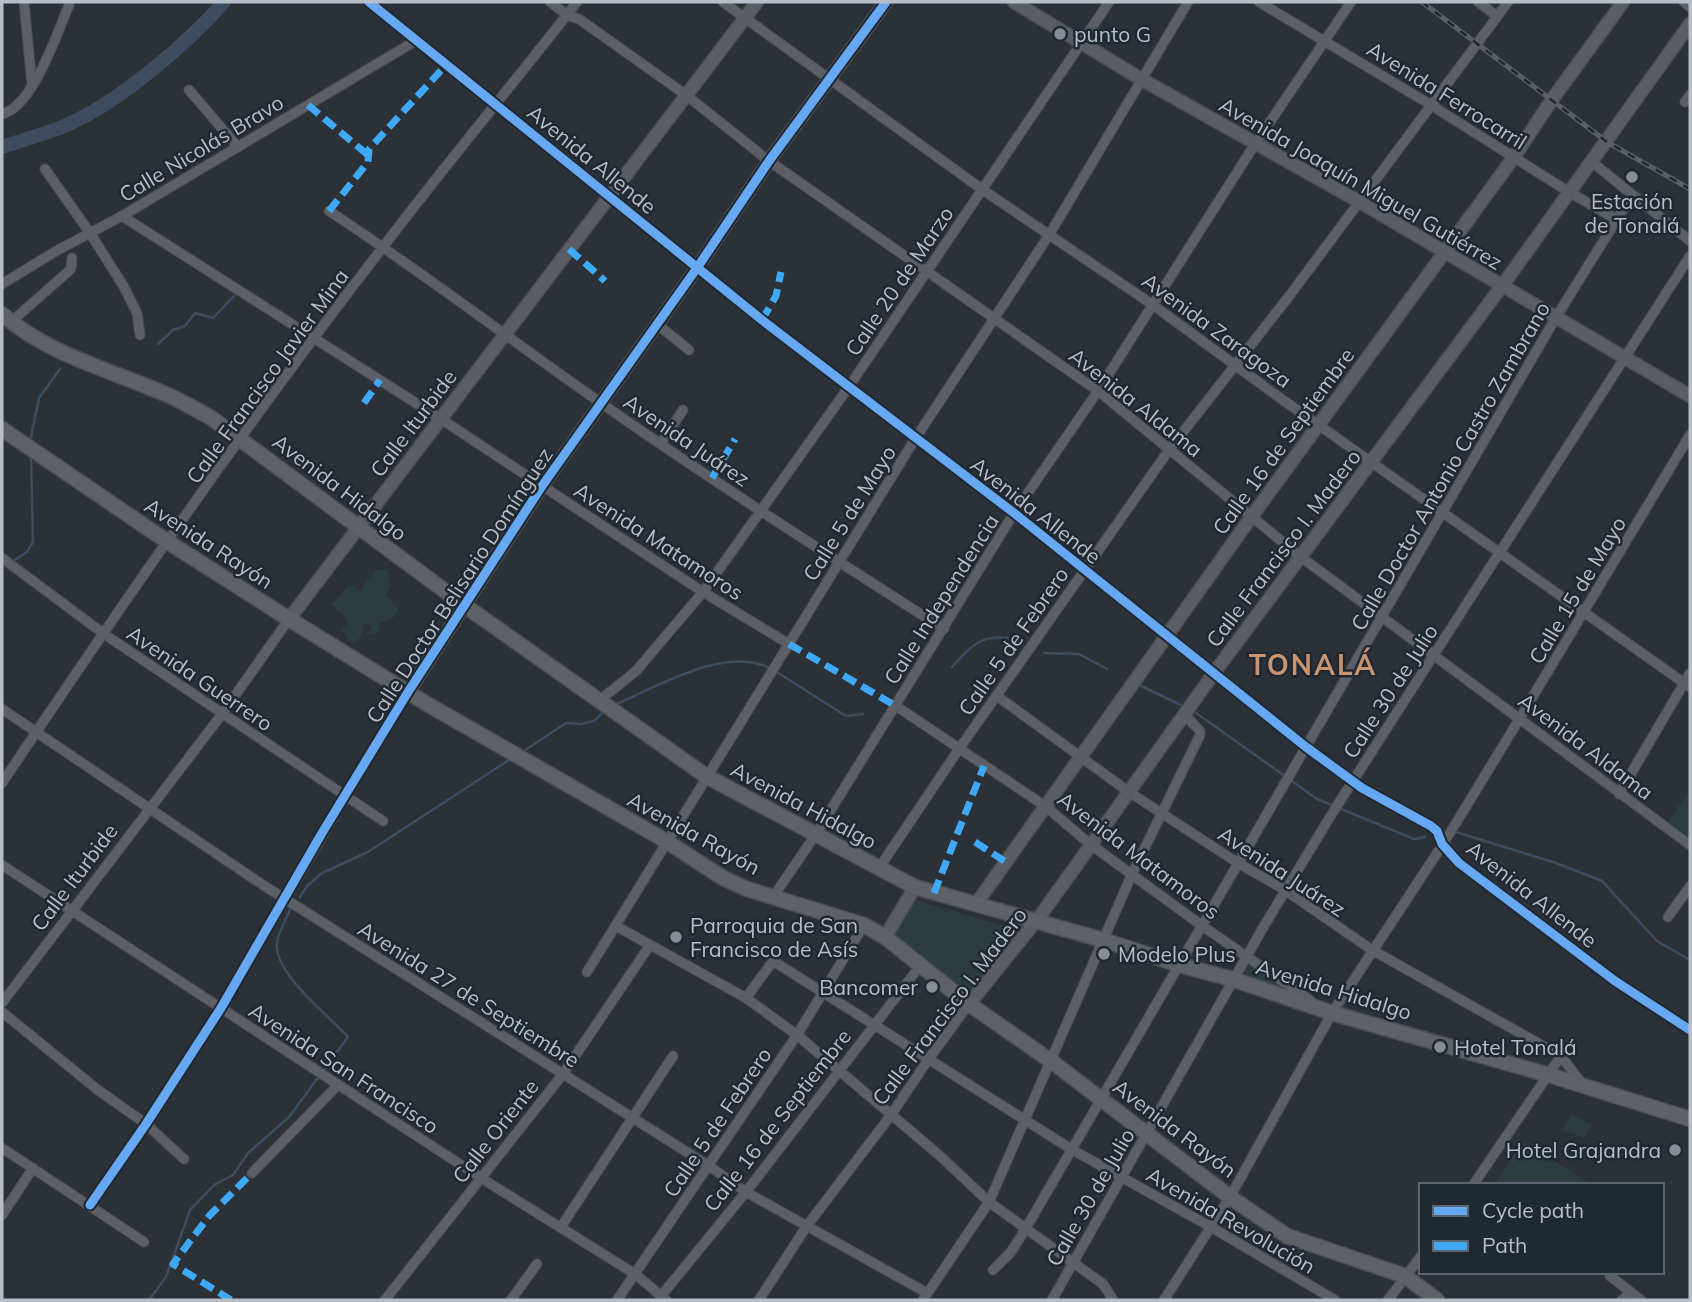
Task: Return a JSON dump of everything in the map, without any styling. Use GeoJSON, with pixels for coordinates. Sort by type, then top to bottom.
{"type":"FeatureCollection","features":[{"type":"Feature","properties":{"kind":"main road","name":"Avenida Hidalgo"},"geometry":{"type":"LineString","coordinates":[[6,318],[66,353],[171,397],[210,417],[464,605],[706,776],[915,887],[1103,940],[1235,980],[1328,1012],[1549,1075],[1690,1119]]}},
{"type":"Feature","properties":{"kind":"main road","name":"Avenida Rayón"},"geometry":{"type":"LineString","coordinates":[[2,429],[168,542],[289,619],[503,748],[666,841],[723,878],[772,897],[864,925],[885,937],[969,1004],[1051,1061],[1146,1135],[1287,1236],[1405,1276],[1437,1300]]}},
{"type":"Feature","properties":{"kind":"street"},"geometry":{"type":"LineString","coordinates":[[24,2],[32,86]]}},
{"type":"Feature","properties":{"kind":"street","name":"Avenida Allende"},"geometry":{"type":"LineString","coordinates":[[369,2],[848,388],[1085,569],[1350,785],[1432,827],[1437,831],[1442,844],[1459,863],[1593,964],[1690,1030]]}},
{"type":"Feature","properties":{"kind":"street","name":"Avenida Aldama"},"geometry":{"type":"LineString","coordinates":[[550,2],[567,15],[579,19],[686,95],[769,161],[1098,391],[1301,557],[1690,845]]}},
{"type":"Feature","properties":{"kind":"street","name":"Calle Francisco Javier Mina"},"geometry":{"type":"LineString","coordinates":[[2,783],[168,542],[314,338],[383,246],[577,2]]}},
{"type":"Feature","properties":{"kind":"street","name":"Avenida Zaragoza"},"geometry":{"type":"LineString","coordinates":[[723,2],[983,190],[1153,305],[1687,685]]}},
{"type":"Feature","properties":{"kind":"street","name":"Calle Iturbide"},"geometry":{"type":"LineString","coordinates":[[2,1003],[222,714],[289,619],[757,2]]}},
{"type":"Feature","properties":{"kind":"street","name":"Calle Doctor Belisario Domínguez"},"geometry":{"type":"LineString","coordinates":[[90,1205],[221,1008],[408,692],[542,486],[697,268],[769,161],[886,2]]}},
{"type":"Feature","properties":{"kind":"street","name":"Avenida Joaquín Miguel Gutiérrez"},"geometry":{"type":"LineString","coordinates":[[1014,2],[1141,79],[1360,202],[1690,396]]}},
{"type":"Feature","properties":{"kind":"street","name":"Calle 20 de Marzo"},"geometry":{"type":"LineString","coordinates":[[601,701],[636,671],[703,592],[848,388],[1109,2]]}},
{"type":"Feature","properties":{"kind":"street","name":"Calle 5 de Mayo"},"geometry":{"type":"LineString","coordinates":[[587,972],[915,439],[1049,236],[1188,2]]}},
{"type":"Feature","properties":{"kind":"street","name":"Avenida Ferrocarril"},"geometry":{"type":"LineString","coordinates":[[1259,2],[1616,219]]}},
{"type":"Feature","properties":{"kind":"street","name":"Calle Independencia"},"geometry":{"type":"LineString","coordinates":[[772,897],[816,834],[1014,513],[1098,391],[1255,144],[1351,2]]}},
{"type":"Feature","properties":{"kind":"street"},"geometry":{"type":"LineString","coordinates":[[1478,2],[1497,16]]}},
{"type":"Feature","properties":{"kind":"street","name":"Calle 5 de Febrero"},"geometry":{"type":"LineString","coordinates":[[879,868],[959,749],[1169,450],[1360,202],[1508,2]]}},
{"type":"Feature","properties":{"kind":"street","name":"Calle 16 de Septiembre"},"geometry":{"type":"LineString","coordinates":[[976,904],[1623,2]]}},
{"type":"Feature","properties":{"kind":"street"},"geometry":{"type":"LineString","coordinates":[[1684,2],[1690,7]]}},
{"type":"Feature","properties":{"kind":"street"},"geometry":{"type":"LineString","coordinates":[[2,114],[13,110],[32,86],[43,67],[69,5]]}},
{"type":"Feature","properties":{"kind":"street","name":"Calle Francisco I. Madero"},"geometry":{"type":"LineString","coordinates":[[760,1300],[806,1227],[891,1115],[969,1004],[1036,921],[1214,673],[1502,286],[1690,24]]}},
{"type":"Feature","properties":{"kind":"street","name":"Calle Nicolás Bravo"},"geometry":{"type":"LineString","coordinates":[[2,284],[122,216],[417,40]]}},
{"type":"Feature","properties":{"kind":"street"},"geometry":{"type":"LineString","coordinates":[[189,90],[238,147]]}},
{"type":"Feature","properties":{"kind":"street"},"geometry":{"type":"LineString","coordinates":[[1592,162],[1690,241]]}},
{"type":"Feature","properties":{"kind":"street"},"geometry":{"type":"LineString","coordinates":[[45,169],[90,233],[137,313],[140,335]]}},
{"type":"Feature","properties":{"kind":"street","name":"Calle Doctor Antonio Castro Zambrano"},"geometry":{"type":"LineString","coordinates":[[993,1270],[1011,1252],[1026,1228],[1555,318],[1632,195]]}},
{"type":"Feature","properties":{"kind":"street","name":"Avenida Juárez"},"geometry":{"type":"LineString","coordinates":[[329,211],[383,246],[601,403],[944,629]]}},
{"type":"Feature","properties":{"kind":"street","name":"Avenida Matamoros"},"geometry":{"type":"LineString","coordinates":[[122,216],[441,419],[703,592],[789,644]]}},
{"type":"Feature","properties":{"kind":"street","name":"Calle 30 de Julio"},"geometry":{"type":"LineString","coordinates":[[1052,1300],[1332,812],[1690,256]]}},
{"type":"Feature","properties":{"kind":"street"},"geometry":{"type":"LineString","coordinates":[[6,318],[71,269],[72,258]]}},
{"type":"Feature","properties":{"kind":"street"},"geometry":{"type":"LineString","coordinates":[[657,324],[689,350]]}},
{"type":"Feature","properties":{"kind":"street"},"geometry":{"type":"LineString","coordinates":[[661,443],[683,410]]}},
{"type":"Feature","properties":{"kind":"street","name":"Calle 15 de Mayo"},"geometry":{"type":"LineString","coordinates":[[1164,1300],[1230,1197],[1328,1012],[1442,844],[1690,435]]}},
{"type":"Feature","properties":{"kind":"street","name":"Avenida Guerrero"},"geometry":{"type":"LineString","coordinates":[[2,558],[104,634],[383,821]]}},
{"type":"Feature","properties":{"kind":"street"},"geometry":{"type":"LineString","coordinates":[[1619,794],[1687,685],[1690,673]]}},
{"type":"Feature","properties":{"kind":"street","name":"Avenida Juárez"},"geometry":{"type":"LineString","coordinates":[[997,696],[1129,792],[1238,863],[1285,890],[1372,950],[1561,1056]]}},
{"type":"Feature","properties":{"kind":"street","name":"Avenida Matamoros"},"geometry":{"type":"LineString","coordinates":[[896,706],[1045,807],[1090,844],[1201,925],[1328,1012]]}},
{"type":"Feature","properties":{"kind":"street","name":"Avenida 27 de Septiembre"},"geometry":{"type":"LineString","coordinates":[[2,709],[285,899],[746,1192],[925,1297]]}},
{"type":"Feature","properties":{"kind":"street"},"geometry":{"type":"LineString","coordinates":[[925,1297],[989,1202],[1132,874],[1200,733],[1187,713]]}},
{"type":"Feature","properties":{"kind":"street","name":"Avenida San Francisco"},"geometry":{"type":"LineString","coordinates":[[2,864],[481,1178],[635,1274],[663,1298]]}},
{"type":"Feature","properties":{"kind":"street"},"geometry":{"type":"LineString","coordinates":[[1668,917],[1690,886]]}},
{"type":"Feature","properties":{"kind":"street"},"geometry":{"type":"LineString","coordinates":[[885,937],[915,887]]}},
{"type":"Feature","properties":{"kind":"street","name":"Calle 5 de Febrero"},"geometry":{"type":"LineString","coordinates":[[617,1300],[797,1035],[864,925]]}},
{"type":"Feature","properties":{"kind":"street"},"geometry":{"type":"LineString","coordinates":[[616,926],[746,998],[797,1035],[939,1155],[989,1202],[1103,1284],[1112,1298]]}},
{"type":"Feature","properties":{"kind":"street","name":"Calle Oriente"},"geometry":{"type":"LineString","coordinates":[[385,1300],[563,1074],[650,944]]}},
{"type":"Feature","properties":{"kind":"street","name":"Avenida Revolución"},"geometry":{"type":"LineString","coordinates":[[746,998],[773,961],[1071,1149],[1335,1300]]}},
{"type":"Feature","properties":{"kind":"street","name":"Calle 16 de Septiembre"},"geometry":{"type":"LineString","coordinates":[[663,1298],[920,967]]}},
{"type":"Feature","properties":{"kind":"street"},"geometry":{"type":"LineString","coordinates":[[2,1012],[98,1090],[146,1124],[184,1159]]}},
{"type":"Feature","properties":{"kind":"street"},"geometry":{"type":"LineString","coordinates":[[561,1227],[674,1056]]}},
{"type":"Feature","properties":{"kind":"street"},"geometry":{"type":"LineString","coordinates":[[1474,1183],[1561,1056],[1584,1087]]}},
{"type":"Feature","properties":{"kind":"street"},"geometry":{"type":"LineString","coordinates":[[252,1174],[334,1082]]}},
{"type":"Feature","properties":{"kind":"street"},"geometry":{"type":"LineString","coordinates":[[2,1148],[144,1242]]}},
{"type":"Feature","properties":{"kind":"street"},"geometry":{"type":"LineString","coordinates":[[2,1215],[33,1168]]}},
{"type":"Feature","properties":{"kind":"street"},"geometry":{"type":"LineString","coordinates":[[1388,1300],[1419,1258]]}},
{"type":"Feature","properties":{"kind":"street"},"geometry":{"type":"LineString","coordinates":[[511,1300],[537,1265]]}},
{"type":"Feature","properties":{"kind":"street"},"geometry":{"type":"LineString","coordinates":[[1610,1276],[1641,1300]]}},
{"type":"Feature","properties":{"kind":"street"},"geometry":{"type":"LineString","coordinates":[[1622,1300],[1631,1293]]}},
{"type":"Feature","properties":{"kind":"shaded area"},"geometry":{"type":"Polygon","coordinates":[[[376,569],[387,570],[391,587],[385,595],[396,604],[398,612],[393,618],[380,623],[379,630],[374,635],[366,634],[371,629],[368,623],[363,625],[361,637],[354,643],[348,642],[347,636],[341,631],[348,622],[332,604],[349,584],[359,591],[376,569]]]}},
{"type":"Feature","properties":{"kind":"shaded area"},"geometry":{"type":"Polygon","coordinates":[[[1689,791],[1690,833],[1688,836],[1668,822],[1689,791]]]}},
{"type":"Feature","properties":{"kind":"shaded area"},"geometry":{"type":"Polygon","coordinates":[[[915,900],[1021,931],[966,996],[892,938],[915,900]]]}},
{"type":"Feature","properties":{"kind":"shaded area"},"geometry":{"type":"Polygon","coordinates":[[[1249,963],[1281,986],[1280,990],[1241,980],[1249,963]]]}},
{"type":"Feature","properties":{"kind":"shaded area"},"geometry":{"type":"Polygon","coordinates":[[[1572,1114],[1591,1125],[1584,1138],[1562,1130],[1572,1114]]]}},
{"type":"Feature","properties":{"kind":"shaded area"},"geometry":{"type":"Polygon","coordinates":[[[1522,1141],[1590,1183],[1496,1183],[1522,1141]]]}},
{"type":"Feature","properties":{"kind":"waterway"},"geometry":{"type":"LineString","coordinates":[[2,147],[65,126],[112,100],[173,52],[224,2]]}},
{"type":"Feature","properties":{"kind":"waterway"},"geometry":{"type":"LineString","coordinates":[[158,344],[173,330],[185,326],[195,313],[213,318],[234,296]]}},
{"type":"Feature","properties":{"kind":"waterway"},"geometry":{"type":"LineString","coordinates":[[31,437],[39,398],[60,369]]}},
{"type":"Feature","properties":{"kind":"waterway"},"geometry":{"type":"LineString","coordinates":[[12,562],[27,552],[33,542],[31,457]]}},
{"type":"Feature","properties":{"kind":"waterway"},"geometry":{"type":"LineString","coordinates":[[952,667],[978,642],[994,638],[1014,639]]}},
{"type":"Feature","properties":{"kind":"waterway"},"geometry":{"type":"LineString","coordinates":[[1044,653],[1079,654],[1107,669]]}},
{"type":"Feature","properties":{"kind":"waterway"},"geometry":{"type":"LineString","coordinates":[[614,705],[712,665],[752,662],[769,668]]}},
{"type":"Feature","properties":{"kind":"waterway"},"geometry":{"type":"LineString","coordinates":[[775,671],[846,716],[863,714]]}},
{"type":"Feature","properties":{"kind":"waterway"},"geometry":{"type":"LineString","coordinates":[[1139,685],[1183,706]]}},
{"type":"Feature","properties":{"kind":"waterway"},"geometry":{"type":"LineString","coordinates":[[521,753],[566,723],[594,721],[605,710]]}},
{"type":"Feature","properties":{"kind":"waterway"},"geometry":{"type":"LineString","coordinates":[[1192,710],[1317,799],[1414,839],[1425,837]]}},
{"type":"Feature","properties":{"kind":"waterway"},"geometry":{"type":"LineString","coordinates":[[300,897],[307,886],[322,873],[368,852],[512,758]]}},
{"type":"Feature","properties":{"kind":"waterway"},"geometry":{"type":"LineString","coordinates":[[1456,832],[1556,863],[1602,881],[1657,941],[1690,960]]}},
{"type":"Feature","properties":{"kind":"waterway"},"geometry":{"type":"LineString","coordinates":[[149,1300],[166,1277],[190,1210],[214,1185],[233,1175],[248,1153],[289,1117],[348,1037],[293,980],[278,954],[277,942],[291,907]]}},
{"type":"Feature","properties":{"kind":"railway"},"geometry":{"type":"LineString","coordinates":[[1422,2],[1607,142],[1690,189]]}},
{"type":"Feature","properties":{"kind":"marked path"},"geometry":{"type":"LineString","coordinates":[[329,211],[368,162],[369,149],[447,64]]}},
{"type":"Feature","properties":{"kind":"marked path"},"geometry":{"type":"LineString","coordinates":[[308,105],[368,155]]}},
{"type":"Feature","properties":{"kind":"marked path"},"geometry":{"type":"LineString","coordinates":[[569,249],[605,281]]}},
{"type":"Feature","properties":{"kind":"marked path"},"geometry":{"type":"LineString","coordinates":[[762,320],[776,296],[781,272]]}},
{"type":"Feature","properties":{"kind":"marked path"},"geometry":{"type":"LineString","coordinates":[[364,403],[380,380]]}},
{"type":"Feature","properties":{"kind":"marked path"},"geometry":{"type":"LineString","coordinates":[[712,478],[735,439]]}},
{"type":"Feature","properties":{"kind":"marked path"},"geometry":{"type":"LineString","coordinates":[[789,644],[896,706]]}},
{"type":"Feature","properties":{"kind":"marked path"},"geometry":{"type":"LineString","coordinates":[[934,893],[984,766]]}},
{"type":"Feature","properties":{"kind":"marked path"},"geometry":{"type":"LineString","coordinates":[[975,842],[1006,862]]}},
{"type":"Feature","properties":{"kind":"marked path"},"geometry":{"type":"LineString","coordinates":[[231,1300],[173,1264],[209,1216],[252,1173]]}},
{"type":"Feature","properties":{"kind":"cycle path"},"geometry":{"type":"LineString","coordinates":[[369,2],[762,320],[1014,513],[1306,747],[1362,788],[1431,826],[1459,863],[1615,981],[1690,1030]]}},
{"type":"Feature","properties":{"kind":"cycle path"},"geometry":{"type":"LineString","coordinates":[[90,1205],[221,1008],[322,833],[408,692],[542,486],[697,268],[769,161],[886,2]]}},
{"type":"Feature","properties":{"kind":"place","name":"punto G"},"geometry":{"type":"Point","coordinates":[1060,34]}},
{"type":"Feature","properties":{"kind":"place","name":"Estación de Tonalá"},"geometry":{"type":"Point","coordinates":[1632,177]}},
{"type":"Feature","properties":{"kind":"place","name":"Parroquia de San Francisco de Asís"},"geometry":{"type":"Point","coordinates":[676,937]}},
{"type":"Feature","properties":{"kind":"place","name":"Modelo Plus"},"geometry":{"type":"Point","coordinates":[1104,954]}},
{"type":"Feature","properties":{"kind":"place","name":"Bancomer"},"geometry":{"type":"Point","coordinates":[932,987]}},
{"type":"Feature","properties":{"kind":"place","name":"Hotel Tonalá"},"geometry":{"type":"Point","coordinates":[1440,1047]}},
{"type":"Feature","properties":{"kind":"place","name":"Hotel Grajandra"},"geometry":{"type":"Point","coordinates":[1675,1150]}},
{"type":"Feature","properties":{"kind":"district","name":"TONALÁ"},"geometry":{"type":"Point","coordinates":[1313,664]}}]}
